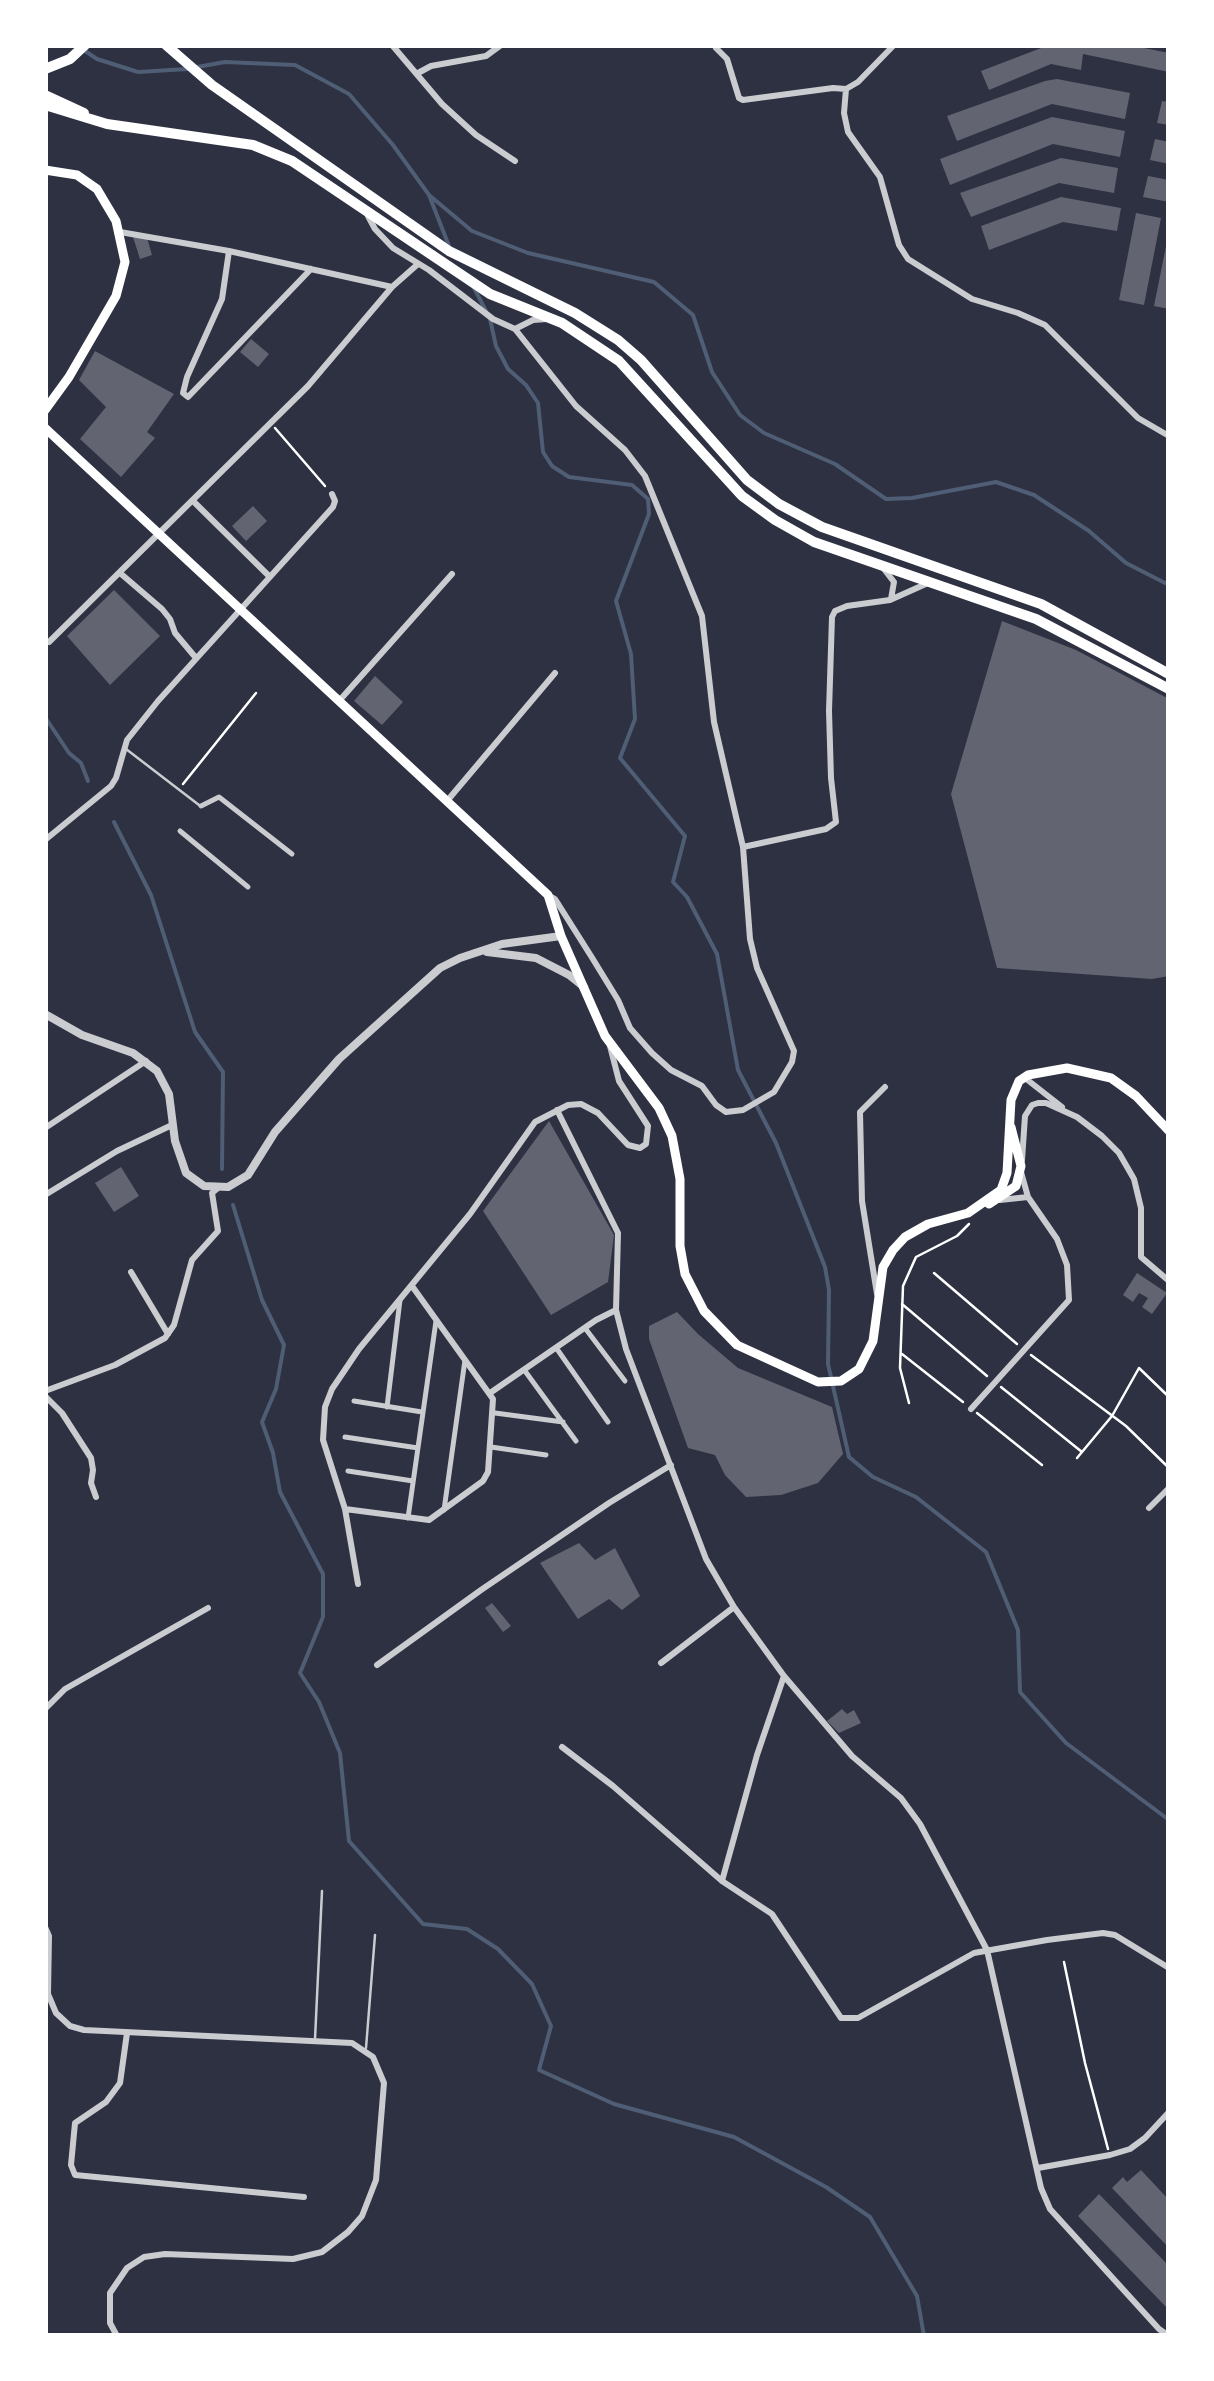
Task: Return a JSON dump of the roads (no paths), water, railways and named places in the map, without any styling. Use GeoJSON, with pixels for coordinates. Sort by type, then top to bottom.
{"type":"FeatureCollection","features":[{"type":"Feature","properties":{"kind":"highway"},"geometry":{"type":"LineString","coordinates":[[45,69],[70,60],[85,45]]}},
{"type":"Feature","properties":{"kind":"highway"},"geometry":{"type":"LineString","coordinates":[[166,45],[239,104],[449,251],[576,313],[618,340],[747,480],[787,509],[822,527],[1041,604],[1169,674]]}},
{"type":"Feature","properties":{"kind":"highway"},"geometry":{"type":"LineString","coordinates":[[45,95],[107,124]]}},
{"type":"Feature","properties":{"kind":"highway"},"geometry":{"type":"LineString","coordinates":[[45,105],[107,124],[272,151],[338,190],[490,294],[553,318],[619,362],[753,505],[814,542],[1036,619],[1169,689]]}},
{"type":"Feature","properties":{"kind":"main road"},"geometry":{"type":"LineString","coordinates":[[45,170],[67,172],[86,180],[107,202],[120,232],[125,262],[120,286],[69,377],[45,410]]}},
{"type":"Feature","properties":{"kind":"main road"},"geometry":{"type":"LineString","coordinates":[[45,428],[548,895],[561,936],[610,1045],[658,1108],[672,1136],[680,1179],[684,1274],[698,1300],[737,1345],[818,1382],[835,1383],[855,1372],[873,1341],[888,1257],[904,1238],[928,1224],[996,1201],[1014,1190],[1021,1166],[1009,1124]]}},
{"type":"Feature","properties":{"kind":"main road"},"geometry":{"type":"LineString","coordinates":[[977,1208],[1001,1190],[1012,1096],[1024,1077],[1058,1068],[1111,1078],[1136,1096],[1169,1131]]}},
{"type":"Feature","properties":{"kind":"street"},"geometry":{"type":"LineString","coordinates":[[392,45],[442,104],[514,160]]}},
{"type":"Feature","properties":{"kind":"street"},"geometry":{"type":"LineString","coordinates":[[418,74],[431,66],[486,56],[501,45]]}},
{"type":"Feature","properties":{"kind":"street"},"geometry":{"type":"LineString","coordinates":[[716,48],[727,59],[743,100],[846,89],[894,45]]}},
{"type":"Feature","properties":{"kind":"street"},"geometry":{"type":"LineString","coordinates":[[846,89],[844,113],[848,132],[880,178],[899,245],[908,259],[972,299],[1045,326],[1138,418],[1169,436]]}},
{"type":"Feature","properties":{"kind":"street"},"geometry":{"type":"LineString","coordinates":[[368,214],[374,230],[393,248],[514,329],[576,406],[625,450],[652,489],[704,625],[714,722],[743,846],[754,954],[794,1051],[778,1088],[767,1098],[733,1113],[722,1110],[702,1086],[671,1070],[630,1028],[591,956],[555,898],[548,895]]}},
{"type":"Feature","properties":{"kind":"street"},"geometry":{"type":"LineString","coordinates":[[120,232],[228,251],[392,288]]}},
{"type":"Feature","properties":{"kind":"street"},"geometry":{"type":"LineString","coordinates":[[228,251],[220,307],[187,377],[184,396],[195,393],[312,269]]}},
{"type":"Feature","properties":{"kind":"street"},"geometry":{"type":"LineString","coordinates":[[49,642],[308,386],[392,288],[418,264]]}},
{"type":"Feature","properties":{"kind":"street"},"geometry":{"type":"LineString","coordinates":[[514,329],[533,320],[553,318]]}},
{"type":"Feature","properties":{"kind":"street"},"geometry":{"type":"LineString","coordinates":[[45,840],[111,786],[127,740],[137,727],[270,577],[334,497]]}},
{"type":"Feature","properties":{"kind":"street"},"geometry":{"type":"LineString","coordinates":[[193,501],[270,577]]}},
{"type":"Feature","properties":{"kind":"street"},"geometry":{"type":"LineString","coordinates":[[884,568],[894,582],[890,600]]}},
{"type":"Feature","properties":{"kind":"street"},"geometry":{"type":"LineString","coordinates":[[120,573],[170,618],[175,633],[196,658]]}},
{"type":"Feature","properties":{"kind":"street"},"geometry":{"type":"LineString","coordinates":[[339,701],[452,574]]}},
{"type":"Feature","properties":{"kind":"street"},"geometry":{"type":"LineString","coordinates":[[743,846],[826,829],[836,822],[830,778],[832,617],[835,611],[847,606],[890,600],[928,583]]}},
{"type":"Feature","properties":{"kind":"street"},"geometry":{"type":"LineString","coordinates":[[448,801],[555,673]]}},
{"type":"Feature","properties":{"kind":"street"},"geometry":{"type":"LineString","coordinates":[[201,806],[220,797],[292,854]]}},
{"type":"Feature","properties":{"kind":"street"},"geometry":{"type":"LineString","coordinates":[[180,832],[248,887]]}},
{"type":"Feature","properties":{"kind":"street"},"geometry":{"type":"LineString","coordinates":[[45,1014],[146,1061],[158,1071],[166,1086],[179,1158],[191,1179],[204,1186],[232,1186],[243,1180],[299,1101],[362,1037],[440,968],[473,952],[531,938],[561,936]]}},
{"type":"Feature","properties":{"kind":"street"},"geometry":{"type":"LineString","coordinates":[[473,952],[505,952],[536,958],[554,965],[584,988]]}},
{"type":"Feature","properties":{"kind":"street"},"geometry":{"type":"LineString","coordinates":[[358,1584],[345,1509],[324,1440],[325,1407],[341,1373],[470,1214],[535,1122],[572,1104],[586,1106],[598,1113],[628,1145],[640,1148],[646,1144],[648,1126],[619,1081],[610,1045]]}},
{"type":"Feature","properties":{"kind":"street"},"geometry":{"type":"LineString","coordinates":[[45,1128],[146,1061]]}},
{"type":"Feature","properties":{"kind":"street"},"geometry":{"type":"LineString","coordinates":[[1024,1077],[1119,1153],[1134,1179],[1142,1208],[1138,1252],[1153,1271],[1169,1282]]}},
{"type":"Feature","properties":{"kind":"street"},"geometry":{"type":"LineString","coordinates":[[878,1296],[862,1201],[860,1112],[885,1087]]}},
{"type":"Feature","properties":{"kind":"street"},"geometry":{"type":"LineString","coordinates":[[971,1409],[1069,1300],[1067,1264],[1056,1239],[1028,1197],[1021,1166],[1028,1110],[1032,1106],[1046,1103],[1077,1118]]}},
{"type":"Feature","properties":{"kind":"street"},"geometry":{"type":"LineString","coordinates":[[557,1110],[618,1233],[616,1310],[631,1366],[706,1559],[734,1607],[784,1676],[852,1756],[892,1788],[912,1812],[987,1950],[1050,2210],[1169,2336]]}},
{"type":"Feature","properties":{"kind":"street"},"geometry":{"type":"LineString","coordinates":[[45,1195],[116,1151],[172,1125]]}},
{"type":"Feature","properties":{"kind":"street"},"geometry":{"type":"LineString","coordinates":[[96,1497],[90,1458],[45,1393],[114,1366],[161,1342],[168,1334],[192,1260],[218,1231],[212,1193],[218,1188]]}},
{"type":"Feature","properties":{"kind":"street"},"geometry":{"type":"LineString","coordinates":[[996,1201],[1028,1197]]}},
{"type":"Feature","properties":{"kind":"street"},"geometry":{"type":"LineString","coordinates":[[131,1272],[168,1334]]}},
{"type":"Feature","properties":{"kind":"street"},"geometry":{"type":"LineString","coordinates":[[345,1509],[426,1520],[486,1478],[494,1413],[490,1393],[412,1286]]}},
{"type":"Feature","properties":{"kind":"street"},"geometry":{"type":"LineString","coordinates":[[387,1406],[400,1298]]}},
{"type":"Feature","properties":{"kind":"street"},"geometry":{"type":"LineString","coordinates":[[490,1393],[616,1310]]}},
{"type":"Feature","properties":{"kind":"street"},"geometry":{"type":"LineString","coordinates":[[408,1518],[436,1318]]}},
{"type":"Feature","properties":{"kind":"street"},"geometry":{"type":"LineString","coordinates":[[585,1328],[625,1381]]}},
{"type":"Feature","properties":{"kind":"street"},"geometry":{"type":"LineString","coordinates":[[557,1349],[608,1422]]}},
{"type":"Feature","properties":{"kind":"street"},"geometry":{"type":"LineString","coordinates":[[444,1510],[465,1360]]}},
{"type":"Feature","properties":{"kind":"street"},"geometry":{"type":"LineString","coordinates":[[525,1371],[576,1441]]}},
{"type":"Feature","properties":{"kind":"street"},"geometry":{"type":"LineString","coordinates":[[354,1401],[422,1412]]}},
{"type":"Feature","properties":{"kind":"street"},"geometry":{"type":"LineString","coordinates":[[494,1413],[563,1422]]}},
{"type":"Feature","properties":{"kind":"street"},"geometry":{"type":"LineString","coordinates":[[345,1437],[418,1448]]}},
{"type":"Feature","properties":{"kind":"street"},"geometry":{"type":"LineString","coordinates":[[492,1447],[546,1455]]}},
{"type":"Feature","properties":{"kind":"street"},"geometry":{"type":"LineString","coordinates":[[377,1665],[561,1536],[671,1466]]}},
{"type":"Feature","properties":{"kind":"street"},"geometry":{"type":"LineString","coordinates":[[348,1470],[413,1481]]}},
{"type":"Feature","properties":{"kind":"street"},"geometry":{"type":"LineString","coordinates":[[1150,1508],[1169,1488]]}},
{"type":"Feature","properties":{"kind":"street"},"geometry":{"type":"LineString","coordinates":[[661,1663],[734,1607]]}},
{"type":"Feature","properties":{"kind":"street"},"geometry":{"type":"LineString","coordinates":[[45,1708],[65,1690],[208,1608]]}},
{"type":"Feature","properties":{"kind":"street"},"geometry":{"type":"LineString","coordinates":[[722,1881],[784,1676]]}},
{"type":"Feature","properties":{"kind":"street"},"geometry":{"type":"LineString","coordinates":[[562,1748],[613,1786],[722,1881],[778,1919],[841,2018],[858,2018],[958,1960],[987,1950],[1103,1933],[1122,1938],[1169,1968]]}},
{"type":"Feature","properties":{"kind":"street"},"geometry":{"type":"LineString","coordinates":[[45,1927],[49,1936],[48,1994],[59,2018],[74,2028],[352,2043],[373,2057],[384,2083],[376,2180],[362,2216],[348,2232],[322,2252],[302,2258],[166,2254],[144,2257],[127,2268],[110,2293],[110,2323],[117,2336]]}},
{"type":"Feature","properties":{"kind":"street"},"geometry":{"type":"LineString","coordinates":[[127,2033],[120,2083],[106,2102],[75,2123],[71,2166],[75,2176],[304,2197]]}},
{"type":"Feature","properties":{"kind":"street"},"geometry":{"type":"LineString","coordinates":[[1038,2168],[1130,2148],[1169,2112]]}},
{"type":"Feature","properties":{"kind":"lane"},"geometry":{"type":"LineString","coordinates":[[125,748],[201,806]]}},
{"type":"Feature","properties":{"kind":"lane"},"geometry":{"type":"LineString","coordinates":[[315,2039],[322,1891]]}},
{"type":"Feature","properties":{"kind":"lane"},"geometry":{"type":"LineString","coordinates":[[366,2050],[375,1936]]}},
{"type":"Feature","properties":{"kind":"waterway"},"geometry":{"type":"LineString","coordinates":[[76,45],[97,59],[138,72],[187,69]]}},
{"type":"Feature","properties":{"kind":"waterway"},"geometry":{"type":"LineString","coordinates":[[197,67],[225,62],[295,65],[349,94],[429,195],[472,231],[528,253],[654,282],[693,315],[712,372],[740,415],[764,433],[835,464],[886,499],[996,482],[1034,495],[1089,531],[1126,563],[1169,585]]}},
{"type":"Feature","properties":{"kind":"waterway"},"geometry":{"type":"LineString","coordinates":[[429,195],[449,246]]}},
{"type":"Feature","properties":{"kind":"waterway"},"geometry":{"type":"LineString","coordinates":[[474,288],[486,311]]}},
{"type":"Feature","properties":{"kind":"waterway"},"geometry":{"type":"LineString","coordinates":[[490,319],[496,346],[508,369],[538,403],[543,452],[552,466],[569,477],[632,485],[648,499],[649,514],[616,601],[631,654],[635,719],[620,758],[685,836],[673,882],[687,897],[717,954],[738,1070],[776,1143],[825,1267],[829,1290],[828,1364],[849,1457],[873,1477],[916,1497],[986,1552],[1018,1630],[1020,1692],[1066,1743],[1169,1820]]}},
{"type":"Feature","properties":{"kind":"waterway"},"geometry":{"type":"LineString","coordinates":[[45,717],[69,753],[81,763],[88,781]]}},
{"type":"Feature","properties":{"kind":"waterway"},"geometry":{"type":"LineString","coordinates":[[114,822],[151,895],[195,1032],[223,1072],[222,1169]]}},
{"type":"Feature","properties":{"kind":"waterway"},"geometry":{"type":"LineString","coordinates":[[233,1205],[262,1300],[284,1345],[276,1389],[262,1422],[280,1492],[323,1574],[323,1617],[300,1673],[319,1702],[340,1753],[349,1841],[423,1924],[467,1929],[498,1949],[532,1984],[551,2026],[539,2070],[614,2104],[734,2137],[826,2187],[870,2217],[917,2296],[924,2336]]}},
{"type":"Feature","properties":{"kind":"waterway"},"geometry":{"type":"LineString","coordinates":[[45,1783],[45,1839]]}}]}
